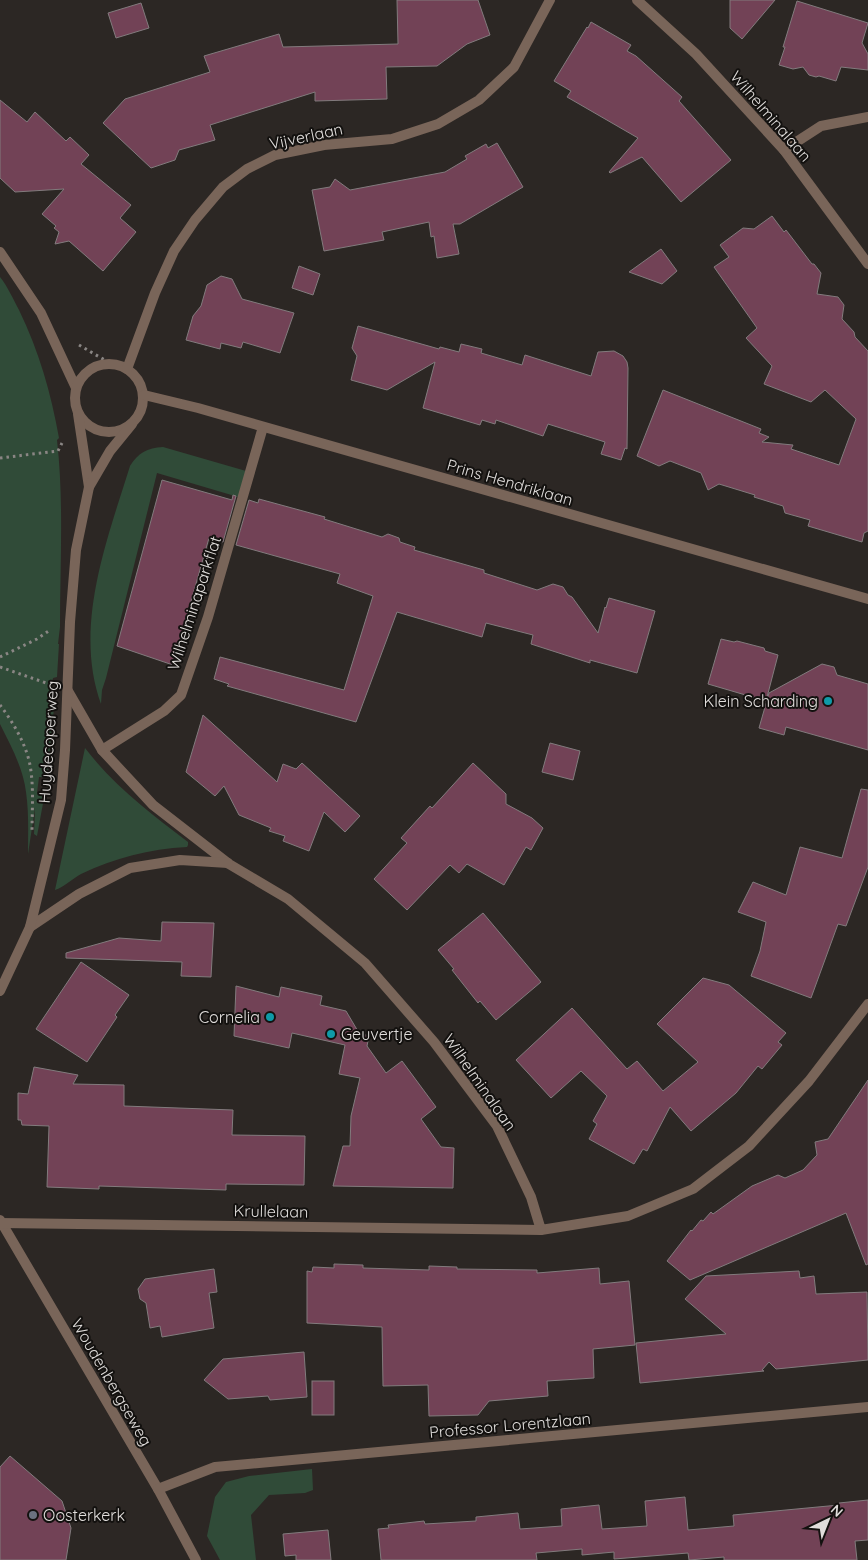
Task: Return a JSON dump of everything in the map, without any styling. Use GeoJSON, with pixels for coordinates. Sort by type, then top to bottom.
{"type":"FeatureCollection","features":[{"type":"Feature","properties":{"kind":"street","name":"Vijverlaan"},"geometry":{"type":"LineString","coordinates":[[127,369],[155,293],[174,251],[194,220],[223,187],[247,169],[275,155],[324,145],[392,139],[438,124],[479,100],[514,67],[550,0]]}},
{"type":"Feature","properties":{"kind":"street","name":"Wilhelminalaan"},"geometry":{"type":"LineString","coordinates":[[637,0],[696,54],[784,150],[868,264]]}},
{"type":"Feature","properties":{"kind":"street"},"geometry":{"type":"LineString","coordinates":[[784,150],[821,126],[868,117]]}},
{"type":"Feature","properties":{"kind":"street"},"geometry":{"type":"LineString","coordinates":[[0,252],[41,313],[76,388]]}},
{"type":"Feature","properties":{"kind":"street"},"geometry":{"type":"LineString","coordinates":[[100,365],[120,365],[127,369],[138,380],[144,394],[142,408],[132,424],[117,432],[101,431],[88,425],[78,411],[75,399],[76,388],[82,378],[90,370],[100,365]]}},
{"type":"Feature","properties":{"kind":"street","name":"Prins Hendriklaan"},"geometry":{"type":"LineString","coordinates":[[144,394],[868,599]]}},
{"type":"Feature","properties":{"kind":"street","name":"Huydecoperweg"},"geometry":{"type":"LineString","coordinates":[[78,411],[89,487]]}},
{"type":"Feature","properties":{"kind":"street","name":"Huydecoperweg"},"geometry":{"type":"LineString","coordinates":[[0,991],[30,927],[61,800],[76,550],[89,487],[110,451],[132,424]]}},
{"type":"Feature","properties":{"kind":"street","name":"Wilhelminaparkflat"},"geometry":{"type":"LineString","coordinates":[[102,750],[164,711],[181,695],[208,617],[263,427]]}},
{"type":"Feature","properties":{"kind":"street","name":"Wilhelminalaan"},"geometry":{"type":"LineString","coordinates":[[68,691],[102,750],[153,805],[229,864],[288,899],[365,963],[434,1042],[498,1126],[531,1197],[541,1230]]}},
{"type":"Feature","properties":{"kind":"street","name":"Wilhelminalaan"},"geometry":{"type":"LineString","coordinates":[[30,927],[79,894],[130,868],[180,860],[229,864]]}},
{"type":"Feature","properties":{"kind":"street"},"geometry":{"type":"LineString","coordinates":[[541,1230],[628,1216],[693,1189],[749,1146],[809,1081],[868,1004]]}},
{"type":"Feature","properties":{"kind":"street","name":"Krullelaan"},"geometry":{"type":"LineString","coordinates":[[1,1222],[541,1230]]}},
{"type":"Feature","properties":{"kind":"street","name":"Woudenbergseweg"},"geometry":{"type":"LineString","coordinates":[[1,1222],[158,1489],[196,1560]]}},
{"type":"Feature","properties":{"kind":"street","name":"Professor Lorentzlaan"},"geometry":{"type":"LineString","coordinates":[[158,1489],[215,1467],[868,1407]]}},
{"type":"Feature","properties":{"kind":"path"},"geometry":{"type":"LineString","coordinates":[[0,458],[58,451],[78,411]]}},
{"type":"Feature","properties":{"kind":"path"},"geometry":{"type":"LineString","coordinates":[[0,657],[37,639],[71,614]]}},
{"type":"Feature","properties":{"kind":"path"},"geometry":{"type":"LineString","coordinates":[[0,667],[68,691]]}},
{"type":"Feature","properties":{"kind":"path"},"geometry":{"type":"LineString","coordinates":[[0,705],[24,745],[30,764],[32,784],[32,846],[47,856]]}},
{"type":"Feature","properties":{"kind":"green space"},"geometry":{"type":"Polygon","coordinates":[[[0,277],[19,310],[38,357],[48,389],[59,438],[57,440],[61,533],[60,627],[57,677],[53,678],[49,705],[54,708],[47,777],[39,777],[37,793],[44,798],[37,836],[34,834],[35,808],[28,854],[26,792],[16,757],[0,724],[0,277]]]}},
{"type":"Feature","properties":{"kind":"green space"},"geometry":{"type":"Polygon","coordinates":[[[163,447],[253,473],[245,499],[157,473],[102,690],[101,704],[93,675],[90,645],[96,584],[103,554],[130,466],[144,452],[163,447]]]}},
{"type":"Feature","properties":{"kind":"green space"},"geometry":{"type":"Polygon","coordinates":[[[85,748],[120,787],[188,842],[188,845],[187,847],[132,855],[107,863],[81,874],[55,890],[85,748]]]}},
{"type":"Feature","properties":{"kind":"green space"},"geometry":{"type":"Polygon","coordinates":[[[312,1469],[313,1490],[305,1493],[269,1495],[251,1515],[256,1560],[220,1560],[207,1536],[215,1497],[226,1482],[249,1476],[312,1469]]]}},
{"type":"Feature","properties":{"kind":"building"},"geometry":{"type":"Polygon","coordinates":[[[397,0],[478,0],[490,35],[467,44],[437,66],[386,67],[387,99],[315,101],[315,92],[210,125],[215,140],[179,150],[175,160],[151,168],[103,123],[125,99],[210,72],[204,56],[279,34],[283,47],[398,44],[397,0]]]}},
{"type":"Feature","properties":{"kind":"building"},"geometry":{"type":"Polygon","coordinates":[[[730,0],[775,0],[742,39],[730,28],[730,0]]]}},
{"type":"Feature","properties":{"kind":"building"},"geometry":{"type":"Polygon","coordinates":[[[797,1],[868,23],[862,43],[868,54],[868,70],[841,67],[836,81],[809,75],[803,67],[793,69],[779,65],[797,1]]]}},
{"type":"Feature","properties":{"kind":"building"},"geometry":{"type":"Polygon","coordinates":[[[141,3],[149,28],[116,38],[108,13],[141,3]]]}},
{"type":"Feature","properties":{"kind":"building"},"geometry":{"type":"Polygon","coordinates":[[[591,22],[631,45],[627,51],[636,56],[682,97],[679,101],[731,160],[681,202],[642,157],[610,173],[638,138],[567,97],[571,91],[554,81],[591,22]]]}},
{"type":"Feature","properties":{"kind":"building"},"geometry":{"type":"Polygon","coordinates":[[[0,100],[27,122],[35,112],[66,141],[70,137],[89,155],[81,164],[131,205],[120,218],[136,232],[103,271],[69,241],[55,244],[59,232],[54,228],[56,226],[42,214],[64,189],[15,192],[0,178],[0,100]]]}},
{"type":"Feature","properties":{"kind":"building"},"geometry":{"type":"Polygon","coordinates":[[[497,143],[523,187],[460,224],[453,224],[459,254],[437,258],[434,236],[431,237],[429,222],[382,232],[384,240],[324,251],[312,190],[330,187],[335,179],[350,190],[445,172],[467,159],[465,156],[486,144],[488,148],[497,143]]]}},
{"type":"Feature","properties":{"kind":"building"},"geometry":{"type":"Polygon","coordinates":[[[772,216],[821,273],[817,294],[838,297],[844,305],[842,319],[868,351],[868,531],[864,533],[862,542],[808,526],[810,520],[785,513],[783,506],[754,497],[755,495],[719,484],[708,490],[701,473],[670,461],[659,466],[637,456],[663,390],[761,429],[759,433],[769,437],[762,442],[793,445],[791,449],[839,465],[856,419],[825,390],[811,402],[764,384],[772,366],[746,338],[757,328],[714,267],[729,257],[720,245],[743,228],[754,229],[772,216]]]}},
{"type":"Feature","properties":{"kind":"building"},"geometry":{"type":"Polygon","coordinates":[[[661,249],[677,271],[662,284],[629,272],[661,249]]]}},
{"type":"Feature","properties":{"kind":"building"},"geometry":{"type":"Polygon","coordinates":[[[299,266],[320,274],[313,295],[292,288],[299,266]]]}},
{"type":"Feature","properties":{"kind":"building"},"geometry":{"type":"Polygon","coordinates":[[[221,276],[232,279],[242,299],[294,313],[280,353],[243,342],[241,348],[221,343],[220,349],[186,340],[193,316],[201,306],[207,285],[221,276]]]}},
{"type":"Feature","properties":{"kind":"building"},"geometry":{"type":"Polygon","coordinates":[[[358,326],[439,349],[440,347],[459,352],[461,344],[482,349],[481,353],[522,365],[525,355],[591,376],[598,352],[614,351],[623,356],[628,368],[627,449],[625,448],[621,460],[601,454],[605,442],[548,424],[543,436],[496,420],[495,424],[482,420],[480,425],[423,408],[435,362],[387,390],[351,380],[357,356],[352,348],[358,326]]]}},
{"type":"Feature","properties":{"kind":"building"},"geometry":{"type":"Polygon","coordinates":[[[162,480],[232,500],[233,495],[236,496],[223,542],[209,538],[173,665],[117,646],[162,480]]]}},
{"type":"Feature","properties":{"kind":"building"},"geometry":{"type":"Polygon","coordinates":[[[259,499],[325,517],[324,519],[382,537],[388,534],[399,538],[400,542],[415,547],[414,550],[484,570],[484,573],[537,590],[553,584],[563,587],[598,633],[609,598],[655,611],[637,673],[590,660],[590,663],[531,644],[533,635],[486,623],[482,637],[397,612],[356,722],[227,686],[229,684],[214,679],[220,657],[344,690],[373,596],[337,583],[340,574],[236,545],[249,500],[258,503],[259,499]]]}},
{"type":"Feature","properties":{"kind":"building"},"geometry":{"type":"Polygon","coordinates":[[[721,639],[764,648],[765,651],[778,655],[766,701],[708,684],[721,639]]]}},
{"type":"Feature","properties":{"kind":"building"},"geometry":{"type":"Polygon","coordinates":[[[822,664],[834,667],[837,675],[868,684],[868,750],[786,727],[784,735],[759,728],[769,693],[822,664]]]}},
{"type":"Feature","properties":{"kind":"building"},"geometry":{"type":"Polygon","coordinates":[[[203,715],[277,782],[283,764],[296,769],[302,763],[360,816],[345,832],[324,812],[309,851],[283,841],[285,836],[269,831],[271,828],[239,815],[224,786],[215,796],[186,772],[203,715]]]}},
{"type":"Feature","properties":{"kind":"building"},"geometry":{"type":"Polygon","coordinates":[[[550,743],[580,751],[573,780],[542,772],[550,743]]]}},
{"type":"Feature","properties":{"kind":"building"},"geometry":{"type":"Polygon","coordinates":[[[473,763],[506,794],[506,804],[532,818],[543,828],[531,850],[526,847],[504,885],[467,864],[459,873],[450,865],[407,910],[374,879],[407,843],[401,838],[430,806],[432,808],[473,763]]]}},
{"type":"Feature","properties":{"kind":"building"},"geometry":{"type":"Polygon","coordinates":[[[861,789],[868,790],[868,867],[846,926],[838,924],[811,998],[751,976],[760,951],[766,922],[738,912],[753,882],[786,895],[800,847],[842,858],[861,789]]]}},
{"type":"Feature","properties":{"kind":"building"},"geometry":{"type":"Polygon","coordinates":[[[483,913],[541,982],[496,1020],[480,1001],[478,1003],[438,950],[483,913]]]}},
{"type":"Feature","properties":{"kind":"building"},"geometry":{"type":"Polygon","coordinates":[[[162,922],[214,923],[211,977],[181,976],[182,962],[66,958],[66,953],[119,938],[161,941],[162,922]]]}},
{"type":"Feature","properties":{"kind":"building"},"geometry":{"type":"Polygon","coordinates":[[[81,962],[129,995],[115,1015],[117,1017],[87,1062],[36,1029],[81,962]]]}},
{"type":"Feature","properties":{"kind":"building"},"geometry":{"type":"Polygon","coordinates":[[[703,978],[729,985],[786,1033],[778,1042],[782,1045],[762,1069],[758,1066],[736,1093],[691,1131],[670,1107],[647,1151],[643,1149],[634,1164],[589,1139],[597,1124],[593,1121],[607,1096],[581,1071],[551,1098],[516,1060],[572,1008],[627,1069],[637,1061],[663,1091],[698,1062],[657,1024],[703,978]]]}},
{"type":"Feature","properties":{"kind":"building"},"geometry":{"type":"Polygon","coordinates":[[[236,986],[279,997],[281,987],[322,996],[320,1005],[346,1011],[359,1033],[369,1036],[367,1046],[386,1073],[402,1061],[436,1107],[421,1119],[441,1147],[454,1148],[453,1188],[333,1186],[343,1146],[350,1146],[351,1116],[360,1078],[339,1074],[345,1045],[292,1033],[289,1048],[234,1036],[236,986]]]}},
{"type":"Feature","properties":{"kind":"building"},"geometry":{"type":"Polygon","coordinates":[[[34,1067],[78,1075],[73,1084],[124,1085],[124,1106],[233,1110],[232,1135],[305,1136],[304,1185],[226,1184],[226,1190],[99,1186],[99,1189],[47,1187],[49,1126],[22,1125],[21,1120],[18,1120],[18,1093],[28,1094],[34,1067]]]}},
{"type":"Feature","properties":{"kind":"building"},"geometry":{"type":"Polygon","coordinates":[[[868,1080],[868,1264],[866,1265],[846,1213],[690,1280],[667,1261],[691,1230],[711,1212],[713,1214],[752,1186],[778,1175],[785,1178],[803,1170],[817,1155],[815,1142],[828,1139],[868,1080]]]}},
{"type":"Feature","properties":{"kind":"building"},"geometry":{"type":"Polygon","coordinates":[[[334,1264],[363,1265],[363,1268],[429,1270],[429,1266],[457,1267],[457,1269],[537,1270],[537,1273],[599,1268],[600,1284],[629,1281],[635,1345],[593,1349],[594,1378],[547,1381],[548,1396],[489,1401],[478,1415],[429,1416],[428,1385],[383,1386],[382,1327],[307,1323],[307,1271],[312,1272],[313,1267],[334,1268],[334,1264]]]}},
{"type":"Feature","properties":{"kind":"building"},"geometry":{"type":"Polygon","coordinates":[[[214,1269],[217,1292],[209,1293],[214,1328],[162,1337],[160,1326],[150,1328],[146,1303],[140,1299],[138,1289],[145,1279],[214,1269]]]}},
{"type":"Feature","properties":{"kind":"building"},"geometry":{"type":"Polygon","coordinates":[[[799,1271],[800,1278],[814,1276],[816,1294],[867,1292],[868,1360],[776,1369],[769,1362],[762,1370],[764,1371],[640,1383],[636,1343],[726,1334],[685,1299],[706,1276],[799,1271]]]}},
{"type":"Feature","properties":{"kind":"building"},"geometry":{"type":"Polygon","coordinates":[[[304,1352],[307,1397],[270,1400],[268,1396],[228,1399],[204,1380],[223,1359],[304,1352]]]}},
{"type":"Feature","properties":{"kind":"building"},"geometry":{"type":"Polygon","coordinates":[[[312,1381],[334,1381],[334,1415],[312,1415],[312,1381]]]}},
{"type":"Feature","properties":{"kind":"building","name":"Oosterkerk"},"geometry":{"type":"Polygon","coordinates":[[[10,1456],[62,1501],[71,1528],[66,1560],[0,1560],[0,1467],[10,1456]]]}},
{"type":"Feature","properties":{"kind":"building"},"geometry":{"type":"Polygon","coordinates":[[[685,1497],[688,1530],[734,1526],[733,1515],[839,1505],[839,1503],[868,1500],[868,1540],[855,1541],[857,1560],[724,1560],[724,1557],[689,1560],[688,1553],[614,1559],[614,1552],[582,1555],[582,1549],[536,1553],[537,1560],[381,1560],[378,1529],[389,1528],[388,1525],[424,1521],[425,1524],[476,1521],[476,1517],[518,1513],[520,1529],[562,1526],[561,1509],[599,1505],[602,1529],[647,1526],[645,1501],[685,1497]]]}},
{"type":"Feature","properties":{"kind":"building"},"geometry":{"type":"Polygon","coordinates":[[[328,1530],[331,1560],[296,1560],[296,1555],[285,1556],[283,1534],[328,1530]]]}},
{"type":"Feature","properties":{"kind":"place","name":"Klein Scharding"},"geometry":{"type":"Point","coordinates":[828,701]}},
{"type":"Feature","properties":{"kind":"place","name":"Cornelia"},"geometry":{"type":"Point","coordinates":[270,1017]}},
{"type":"Feature","properties":{"kind":"place","name":"Geuvertje"},"geometry":{"type":"Point","coordinates":[331,1034]}},
{"type":"Feature","properties":{"kind":"place","name":"Oosterkerk"},"geometry":{"type":"Point","coordinates":[33,1515]}}]}
